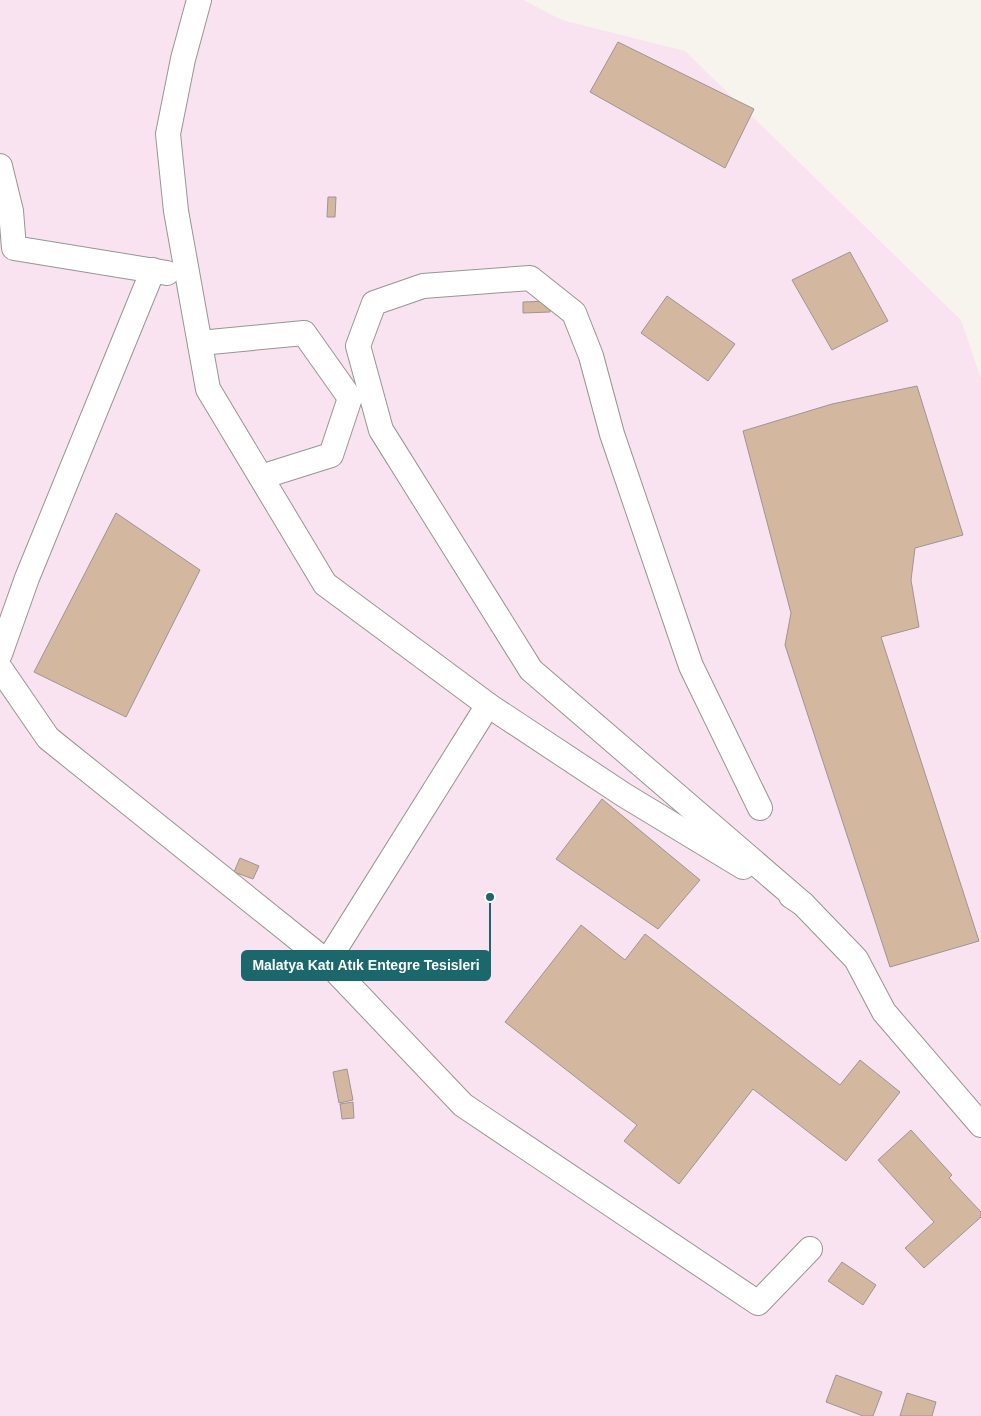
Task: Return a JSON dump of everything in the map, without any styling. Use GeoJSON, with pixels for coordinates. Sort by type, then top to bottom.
{"type":"FeatureCollection","features":[{"type":"Feature","properties":{"kind":"street"},"geometry":{"type":"LineString","coordinates":[[199,0],[183,59],[168,134],[176,211],[208,389],[325,584],[488,705],[624,795],[803,904]]}},
{"type":"Feature","properties":{"kind":"street"},"geometry":{"type":"LineString","coordinates":[[0,166],[11,210],[14,248],[188,276]]}},
{"type":"Feature","properties":{"kind":"street"},"geometry":{"type":"LineString","coordinates":[[0,654],[27,578],[153,270]]}},
{"type":"Feature","properties":{"kind":"street"},"geometry":{"type":"LineString","coordinates":[[760,808],[691,666],[612,434],[591,356],[574,314],[530,278],[422,286],[374,303],[358,346],[381,430],[531,670],[803,904],[856,959],[884,1012],[981,1125]]}},
{"type":"Feature","properties":{"kind":"street"},"geometry":{"type":"LineString","coordinates":[[200,343],[304,333],[350,398],[331,455],[261,477]]}},
{"type":"Feature","properties":{"kind":"street"},"geometry":{"type":"LineString","coordinates":[[0,668],[48,738],[327,962],[463,1105],[758,1303],[810,1249]]}},
{"type":"Feature","properties":{"kind":"street"},"geometry":{"type":"LineString","coordinates":[[327,962],[488,705]]}},
{"type":"Feature","properties":{"kind":"shaded area"},"geometry":{"type":"Polygon","coordinates":[[[0,0],[523,0],[562,20],[685,51],[961,320],[981,379],[981,1416],[0,1416],[0,0]]]}},
{"type":"Feature","properties":{"kind":"building"},"geometry":{"type":"Polygon","coordinates":[[[618,42],[754,109],[725,168],[590,92],[618,42]]]}},
{"type":"Feature","properties":{"kind":"building"},"geometry":{"type":"Polygon","coordinates":[[[328,197],[336,197],[335,217],[327,217],[328,197]]]}},
{"type":"Feature","properties":{"kind":"building"},"geometry":{"type":"Polygon","coordinates":[[[850,252],[888,321],[832,350],[792,280],[850,252]]]}},
{"type":"Feature","properties":{"kind":"building"},"geometry":{"type":"Polygon","coordinates":[[[667,296],[735,344],[708,381],[641,333],[667,296]]]}},
{"type":"Feature","properties":{"kind":"building"},"geometry":{"type":"Polygon","coordinates":[[[550,301],[550,312],[523,313],[523,302],[550,301]]]}},
{"type":"Feature","properties":{"kind":"building"},"geometry":{"type":"Polygon","coordinates":[[[917,386],[963,535],[915,548],[911,580],[919,627],[881,637],[979,941],[890,967],[785,645],[791,613],[743,431],[832,404],[917,386]]]}},
{"type":"Feature","properties":{"kind":"building"},"geometry":{"type":"Polygon","coordinates":[[[116,513],[200,570],[126,717],[34,672],[116,513]]]}},
{"type":"Feature","properties":{"kind":"building"},"geometry":{"type":"Polygon","coordinates":[[[602,799],[700,880],[658,929],[556,859],[602,799]]]}},
{"type":"Feature","properties":{"kind":"building"},"geometry":{"type":"Polygon","coordinates":[[[240,858],[259,866],[253,879],[234,872],[240,858]]]}},
{"type":"Feature","properties":{"kind":"building"},"geometry":{"type":"Polygon","coordinates":[[[581,925],[625,960],[645,934],[840,1085],[860,1060],[900,1092],[846,1161],[753,1089],[679,1184],[624,1141],[637,1125],[505,1022],[581,925]]]}},
{"type":"Feature","properties":{"kind":"building"},"geometry":{"type":"Polygon","coordinates":[[[347,1069],[353,1100],[339,1103],[333,1072],[347,1069]]]}},
{"type":"Feature","properties":{"kind":"building"},"geometry":{"type":"Polygon","coordinates":[[[353,1102],[354,1118],[342,1119],[340,1104],[353,1102]]]}},
{"type":"Feature","properties":{"kind":"building"},"geometry":{"type":"Polygon","coordinates":[[[911,1130],[952,1175],[949,1178],[981,1212],[981,1217],[924,1268],[905,1248],[934,1222],[878,1160],[911,1130]]]}},
{"type":"Feature","properties":{"kind":"building"},"geometry":{"type":"Polygon","coordinates":[[[842,1262],[876,1285],[863,1305],[828,1281],[842,1262]]]}},
{"type":"Feature","properties":{"kind":"building"},"geometry":{"type":"Polygon","coordinates":[[[836,1375],[882,1392],[873,1416],[863,1416],[826,1402],[836,1375]]]}},
{"type":"Feature","properties":{"kind":"building"},"geometry":{"type":"Polygon","coordinates":[[[907,1393],[936,1402],[932,1416],[900,1416],[907,1393]]]}},
{"type":"Feature","properties":{"kind":"place","name":"Malatya Katı Atık Entegre Tesisleri"},"geometry":{"type":"Point","coordinates":[490,897]}}]}
